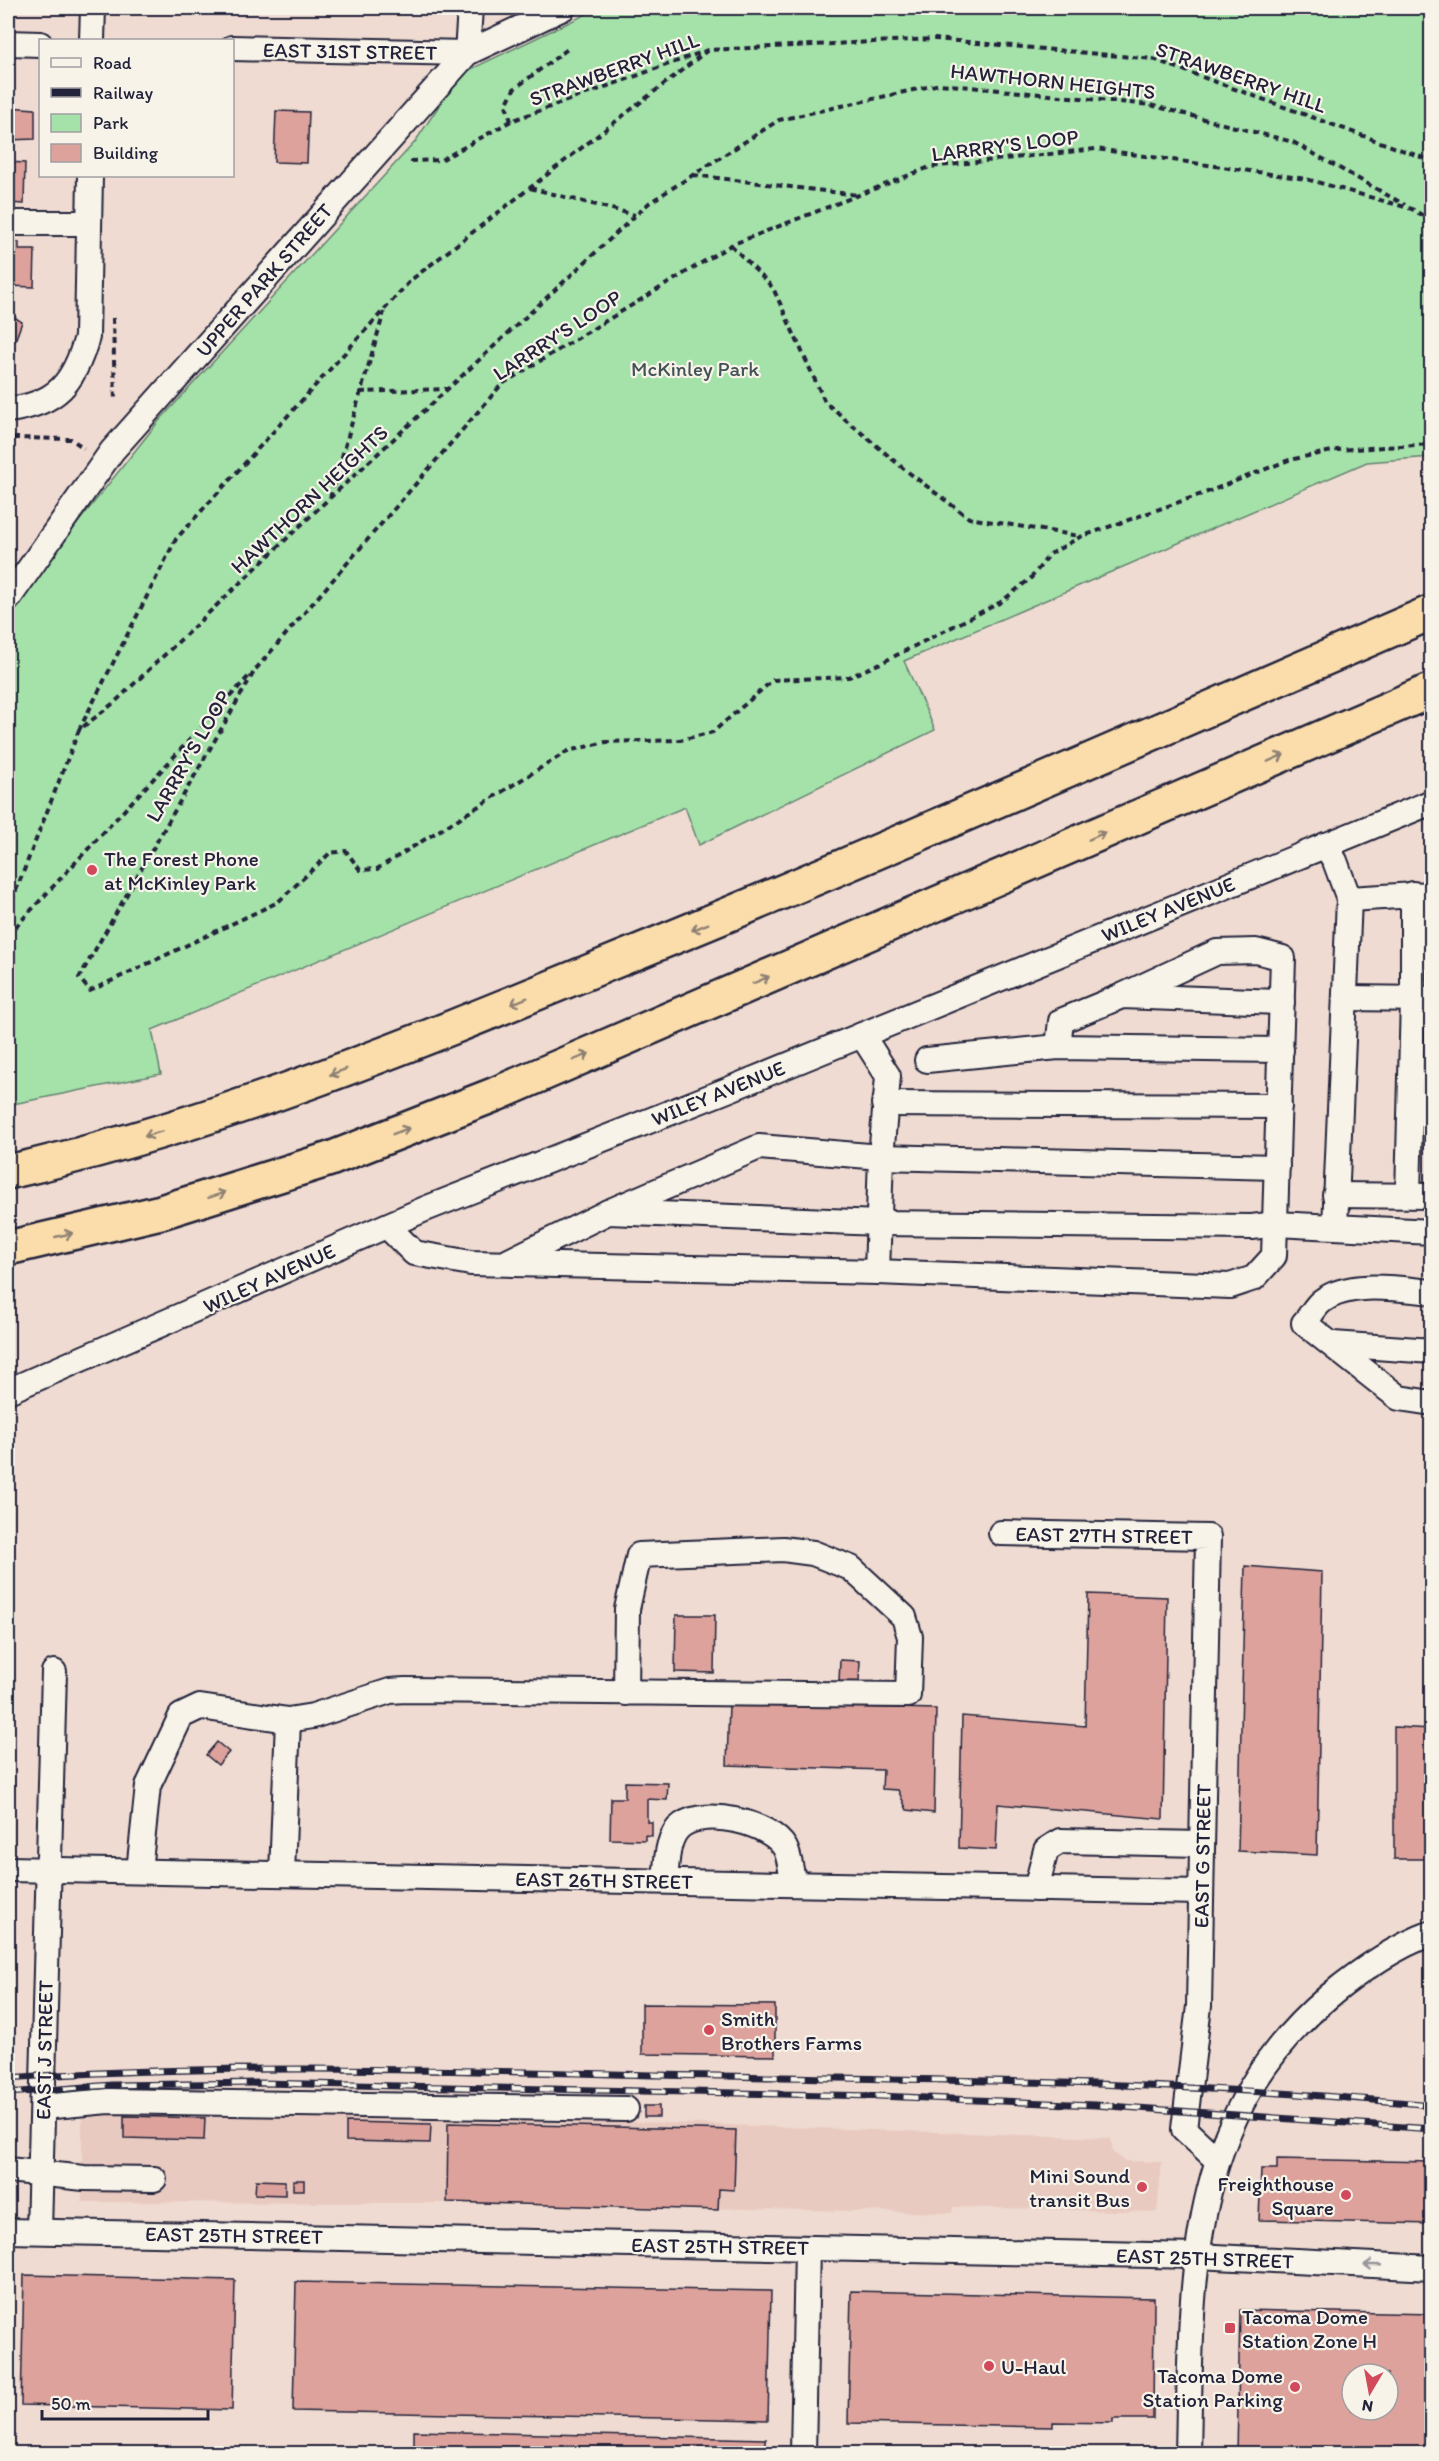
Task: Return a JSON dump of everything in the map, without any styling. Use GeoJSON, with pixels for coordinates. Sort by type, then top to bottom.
{"type":"FeatureCollection","features":[{"type":"Feature","properties":{"kind":"highway"},"geometry":{"type":"LineString","coordinates":[[754,905],[1431,589]]}},
{"type":"Feature","properties":{"kind":"highway"},"geometry":{"type":"LineString","coordinates":[[8,1172],[94,1153],[270,1098],[441,1033],[754,905],[1431,612]]}},
{"type":"Feature","properties":{"kind":"highway"},"geometry":{"type":"LineString","coordinates":[[8,1248],[161,1212],[352,1150],[540,1075],[1431,690]]}},
{"type":"Feature","properties":{"kind":"street"},"geometry":{"type":"LineString","coordinates":[[92,39],[93,8]]}},
{"type":"Feature","properties":{"kind":"street"},"geometry":{"type":"LineString","coordinates":[[467,53],[470,8]]}},
{"type":"Feature","properties":{"kind":"street","name":"UPPER PARK STREET"},"geometry":{"type":"LineString","coordinates":[[8,599],[112,451],[467,53],[563,8]]}},
{"type":"Feature","properties":{"kind":"street"},"geometry":{"type":"LineString","coordinates":[[8,43],[39,44]]}},
{"type":"Feature","properties":{"kind":"street","name":"EAST 31ST STREET"},"geometry":{"type":"LineString","coordinates":[[234,48],[467,53]]}},
{"type":"Feature","properties":{"kind":"street"},"geometry":{"type":"LineString","coordinates":[[8,410],[38,403],[57,393],[68,382],[80,362],[87,337],[90,177]]}},
{"type":"Feature","properties":{"kind":"street"},"geometry":{"type":"LineString","coordinates":[[8,223],[89,224]]}},
{"type":"Feature","properties":{"kind":"street","name":"WILEY AVENUE"},"geometry":{"type":"LineString","coordinates":[[8,1391],[387,1226],[1431,802]]}},
{"type":"Feature","properties":{"kind":"street"},"geometry":{"type":"LineString","coordinates":[[1325,845],[1335,861],[1349,899],[1335,1227]]}},
{"type":"Feature","properties":{"kind":"street"},"geometry":{"type":"LineString","coordinates":[[1335,1195],[1420,1195],[1422,894],[1349,899]]}},
{"type":"Feature","properties":{"kind":"street"},"geometry":{"type":"LineString","coordinates":[[387,1226],[414,1253],[471,1263],[877,1272],[1230,1286],[1254,1278],[1274,1256],[1283,958],[1256,951],[1217,952],[1122,996],[1061,1021],[1058,1047]]}},
{"type":"Feature","properties":{"kind":"street"},"geometry":{"type":"LineString","coordinates":[[1122,996],[1282,1002]]}},
{"type":"Feature","properties":{"kind":"street"},"geometry":{"type":"LineString","coordinates":[[1345,998],[1422,999]]}},
{"type":"Feature","properties":{"kind":"street"},"geometry":{"type":"LineString","coordinates":[[862,1035],[888,1076],[881,1157],[877,1272]]}},
{"type":"Feature","properties":{"kind":"street"},"geometry":{"type":"LineString","coordinates":[[927,1060],[1058,1047],[1281,1050]]}},
{"type":"Feature","properties":{"kind":"street"},"geometry":{"type":"LineString","coordinates":[[884,1104],[1279,1106]]}},
{"type":"Feature","properties":{"kind":"street"},"geometry":{"type":"LineString","coordinates":[[504,1264],[608,1212],[759,1147],[881,1157],[1277,1167]]}},
{"type":"Feature","properties":{"kind":"street"},"geometry":{"type":"LineString","coordinates":[[608,1212],[879,1223],[1240,1227],[1276,1224],[1431,1232]]}},
{"type":"Feature","properties":{"kind":"street"},"geometry":{"type":"LineString","coordinates":[[1431,1292],[1374,1287],[1344,1292],[1322,1301],[1305,1323],[1399,1398],[1431,1403]]}},
{"type":"Feature","properties":{"kind":"street"},"geometry":{"type":"LineString","coordinates":[[1333,1344],[1431,1351]]}},
{"type":"Feature","properties":{"kind":"street","name":"EAST 27TH STREET"},"geometry":{"type":"LineString","coordinates":[[1001,1533],[1208,1537]]}},
{"type":"Feature","properties":{"kind":"street","name":"EAST G STREET"},"geometry":{"type":"LineString","coordinates":[[1208,1537],[1199,2007],[1184,2129],[1217,2160]]}},
{"type":"Feature","properties":{"kind":"street"},"geometry":{"type":"LineString","coordinates":[[139,1871],[148,1786],[181,1716],[200,1707],[288,1720],[313,1716],[390,1691],[626,1693],[908,1695],[910,1637],[904,1617],[851,1568],[813,1553],[783,1549],[639,1555],[627,1610],[626,1693]]}},
{"type":"Feature","properties":{"kind":"street","name":"EAST J STREET"},"geometry":{"type":"LineString","coordinates":[[39,2231],[54,1672]]}},
{"type":"Feature","properties":{"kind":"street"},"geometry":{"type":"LineString","coordinates":[[282,1874],[288,1720]]}},
{"type":"Feature","properties":{"kind":"street"},"geometry":{"type":"LineString","coordinates":[[665,1881],[671,1841],[681,1825],[698,1818],[742,1820],[766,1832],[785,1847],[794,1884]]}},
{"type":"Feature","properties":{"kind":"street"},"geometry":{"type":"LineString","coordinates":[[1036,1889],[1046,1850],[1060,1841],[1202,1844]]}},
{"type":"Feature","properties":{"kind":"street","name":"EAST 26TH STREET"},"geometry":{"type":"LineString","coordinates":[[8,1869],[1202,1892]]}},
{"type":"Feature","properties":{"kind":"street"},"geometry":{"type":"LineString","coordinates":[[1188,2454],[1192,2294],[1201,2219],[1217,2160],[1231,2123],[1250,2090],[1287,2036],[1346,1982],[1377,1961],[1431,1933]]}},
{"type":"Feature","properties":{"kind":"street"},"geometry":{"type":"LineString","coordinates":[[43,2107],[108,2101],[626,2109]]}},
{"type":"Feature","properties":{"kind":"street"},"geometry":{"type":"LineString","coordinates":[[8,2170],[84,2178],[153,2179]]}},
{"type":"Feature","properties":{"kind":"street","name":"EAST 25TH STREET"},"geometry":{"type":"LineString","coordinates":[[8,2231],[1197,2256],[1431,2268]]}},
{"type":"Feature","properties":{"kind":"street"},"geometry":{"type":"LineString","coordinates":[[803,2454],[807,2248]]}},
{"type":"Feature","properties":{"kind":"path","name":"STRAWBERRY HILL"},"geometry":{"type":"LineString","coordinates":[[410,161],[441,160],[511,121],[708,50],[935,39],[1153,59],[1431,161]]}},
{"type":"Feature","properties":{"kind":"path"},"geometry":{"type":"LineString","coordinates":[[511,121],[506,105],[514,89],[569,48]]}},
{"type":"Feature","properties":{"kind":"path"},"geometry":{"type":"LineString","coordinates":[[8,911],[79,730],[176,539],[411,280],[708,50]]}},
{"type":"Feature","properties":{"kind":"path","name":"HAWTHORN HEIGHTS"},"geometry":{"type":"LineString","coordinates":[[79,730],[116,702],[330,499],[636,215],[779,120],[940,84],[1150,105],[1293,142],[1412,209]]}},
{"type":"Feature","properties":{"kind":"path","name":"LARRRY'S LOOP"},"geometry":{"type":"LineString","coordinates":[[1431,221],[1412,209],[1306,178],[1096,149],[930,167],[731,245],[502,384],[255,670],[79,978],[90,991],[278,902],[330,853],[346,851],[360,870],[377,869],[550,760],[568,751],[606,742],[680,740],[713,732],[773,680],[849,677],[1001,602],[1031,579],[1050,554],[1080,537],[1210,491],[1288,460],[1337,450],[1431,444]]}},
{"type":"Feature","properties":{"kind":"path"},"geometry":{"type":"LineString","coordinates":[[693,175],[858,195]]}},
{"type":"Feature","properties":{"kind":"path"},"geometry":{"type":"LineString","coordinates":[[530,188],[636,215]]}},
{"type":"Feature","properties":{"kind":"path"},"geometry":{"type":"LineString","coordinates":[[731,245],[773,288],[825,402],[895,462],[969,518],[1080,537]]}},
{"type":"Feature","properties":{"kind":"path"},"geometry":{"type":"LineString","coordinates":[[330,499],[385,309]]}},
{"type":"Feature","properties":{"kind":"path"},"geometry":{"type":"LineString","coordinates":[[113,318],[115,402]]}},
{"type":"Feature","properties":{"kind":"path"},"geometry":{"type":"LineString","coordinates":[[360,392],[448,389]]}},
{"type":"Feature","properties":{"kind":"path"},"geometry":{"type":"LineString","coordinates":[[13,438],[71,439],[84,448]]}},
{"type":"Feature","properties":{"kind":"path"},"geometry":{"type":"LineString","coordinates":[[8,935],[255,670]]}},
{"type":"Feature","properties":{"kind":"shaded area"},"geometry":{"type":"Polygon","coordinates":[[[82,2103],[1111,2138],[1113,2153],[1126,2161],[1162,2162],[1157,2212],[953,2207],[952,2213],[445,2203],[82,2202],[82,2103]]]}},
{"type":"Feature","properties":{"kind":"green space","name":"McKinley Park"},"geometry":{"type":"Polygon","coordinates":[[[599,8],[1431,8],[1431,457],[1367,462],[904,661],[935,730],[699,845],[685,807],[152,1030],[161,1074],[8,1105],[8,619],[76,525],[158,422],[415,142],[444,98],[465,72],[599,8]]]}},
{"type":"Feature","properties":{"kind":"building"},"geometry":{"type":"Polygon","coordinates":[[[8,107],[35,109],[35,139],[8,140],[8,107]]]}},
{"type":"Feature","properties":{"kind":"building"},"geometry":{"type":"Polygon","coordinates":[[[276,111],[309,112],[307,163],[274,162],[276,111]]]}},
{"type":"Feature","properties":{"kind":"building"},"geometry":{"type":"Polygon","coordinates":[[[8,162],[25,163],[24,204],[8,203],[8,162]]]}},
{"type":"Feature","properties":{"kind":"building"},"geometry":{"type":"Polygon","coordinates":[[[8,241],[19,242],[19,250],[35,250],[34,287],[8,286],[8,241]]]}},
{"type":"Feature","properties":{"kind":"building"},"geometry":{"type":"Polygon","coordinates":[[[8,313],[22,322],[15,341],[11,338],[8,344],[8,313]]]}},
{"type":"Feature","properties":{"kind":"building"},"geometry":{"type":"Polygon","coordinates":[[[1245,1566],[1322,1572],[1317,1855],[1238,1851],[1245,1566]]]}},
{"type":"Feature","properties":{"kind":"building"},"geometry":{"type":"Polygon","coordinates":[[[1088,1594],[1167,1597],[1163,1819],[998,1804],[996,1850],[959,1848],[962,1716],[1085,1726],[1088,1594]]]}},
{"type":"Feature","properties":{"kind":"building"},"geometry":{"type":"Polygon","coordinates":[[[676,1615],[715,1615],[714,1673],[675,1672],[676,1615]]]}},
{"type":"Feature","properties":{"kind":"building"},"geometry":{"type":"Polygon","coordinates":[[[840,1660],[860,1661],[859,1682],[839,1682],[840,1660]]]}},
{"type":"Feature","properties":{"kind":"building"},"geometry":{"type":"Polygon","coordinates":[[[729,1704],[936,1709],[934,1813],[907,1810],[898,1790],[882,1789],[883,1770],[727,1765],[729,1704]]]}},
{"type":"Feature","properties":{"kind":"building"},"geometry":{"type":"Polygon","coordinates":[[[1394,1727],[1432,1729],[1432,1859],[1394,1859],[1394,1727]]]}},
{"type":"Feature","properties":{"kind":"building"},"geometry":{"type":"Polygon","coordinates":[[[217,1742],[229,1752],[218,1765],[206,1755],[217,1742]]]}},
{"type":"Feature","properties":{"kind":"building"},"geometry":{"type":"Polygon","coordinates":[[[625,1782],[668,1783],[667,1800],[647,1799],[647,1822],[652,1822],[652,1836],[645,1835],[645,1840],[610,1839],[611,1798],[625,1798],[625,1782]]]}},
{"type":"Feature","properties":{"kind":"building","name":"Smith Brothers Farms"},"geometry":{"type":"Polygon","coordinates":[[[642,2004],[775,2005],[775,2056],[642,2054],[642,2004]]]}},
{"type":"Feature","properties":{"kind":"building"},"geometry":{"type":"Polygon","coordinates":[[[644,2106],[659,2106],[659,2117],[644,2117],[644,2106]]]}},
{"type":"Feature","properties":{"kind":"building"},"geometry":{"type":"Polygon","coordinates":[[[124,2116],[205,2118],[204,2140],[124,2138],[124,2116]]]}},
{"type":"Feature","properties":{"kind":"building"},"geometry":{"type":"Polygon","coordinates":[[[346,2122],[431,2124],[430,2143],[346,2141],[346,2122]]]}},
{"type":"Feature","properties":{"kind":"building"},"geometry":{"type":"Polygon","coordinates":[[[448,2123],[736,2130],[734,2190],[719,2189],[718,2210],[447,2202],[448,2123]]]}},
{"type":"Feature","properties":{"kind":"building","name":"Freighthouse Square"},"geometry":{"type":"Polygon","coordinates":[[[1277,2159],[1432,2162],[1432,2224],[1259,2220],[1261,2169],[1277,2169],[1277,2159]]]}},
{"type":"Feature","properties":{"kind":"building"},"geometry":{"type":"Polygon","coordinates":[[[256,2180],[285,2181],[285,2195],[255,2194],[256,2180]]]}},
{"type":"Feature","properties":{"kind":"building"},"geometry":{"type":"Polygon","coordinates":[[[293,2180],[304,2180],[304,2190],[293,2190],[293,2180]]]}},
{"type":"Feature","properties":{"kind":"building"},"geometry":{"type":"Polygon","coordinates":[[[24,2275],[235,2280],[232,2410],[21,2405],[24,2275]]]}},
{"type":"Feature","properties":{"kind":"building"},"geometry":{"type":"Polygon","coordinates":[[[296,2282],[771,2291],[768,2420],[293,2411],[296,2282]]]}},
{"type":"Feature","properties":{"kind":"building"},"geometry":{"type":"Polygon","coordinates":[[[851,2291],[1154,2298],[1153,2419],[1113,2419],[1113,2423],[1053,2422],[1053,2427],[848,2423],[851,2291]]]}},
{"type":"Feature","properties":{"kind":"building","name":"Tacoma Dome Station Parking"},"geometry":{"type":"Polygon","coordinates":[[[1240,2310],[1432,2314],[1432,2454],[1237,2454],[1240,2310]]]}},
{"type":"Feature","properties":{"kind":"building"},"geometry":{"type":"Polygon","coordinates":[[[414,2431],[766,2439],[766,2454],[414,2454],[414,2431]]]}},
{"type":"Feature","properties":{"kind":"railway"},"geometry":{"type":"LineString","coordinates":[[8,2078],[171,2070],[496,2071],[1137,2086],[1296,2094],[1432,2105]]}},
{"type":"Feature","properties":{"kind":"railway"},"geometry":{"type":"LineString","coordinates":[[8,2093],[112,2085],[260,2083],[878,2096],[1095,2105],[1432,2129]]}},
{"type":"Feature","properties":{"kind":"place","name":"The Forest Phone at McKinley Park"},"geometry":{"type":"Point","coordinates":[92,870]}},
{"type":"Feature","properties":{"kind":"place","name":"Smith Brothers Farms"},"geometry":{"type":"Point","coordinates":[709,2030]}},
{"type":"Feature","properties":{"kind":"place","name":"Mini Sound transit Bus"},"geometry":{"type":"Point","coordinates":[1142,2187]}},
{"type":"Feature","properties":{"kind":"place","name":"Freighthouse Square"},"geometry":{"type":"Point","coordinates":[1346,2195]}},
{"type":"Feature","properties":{"kind":"place","name":"Tacoma Dome Station Zone H"},"geometry":{"type":"Point","coordinates":[1230,2328]}},
{"type":"Feature","properties":{"kind":"place","name":"U-Haul"},"geometry":{"type":"Point","coordinates":[989,2366]}},
{"type":"Feature","properties":{"kind":"place","name":"Tacoma Dome Station Parking"},"geometry":{"type":"Point","coordinates":[1295,2387]}}]}
